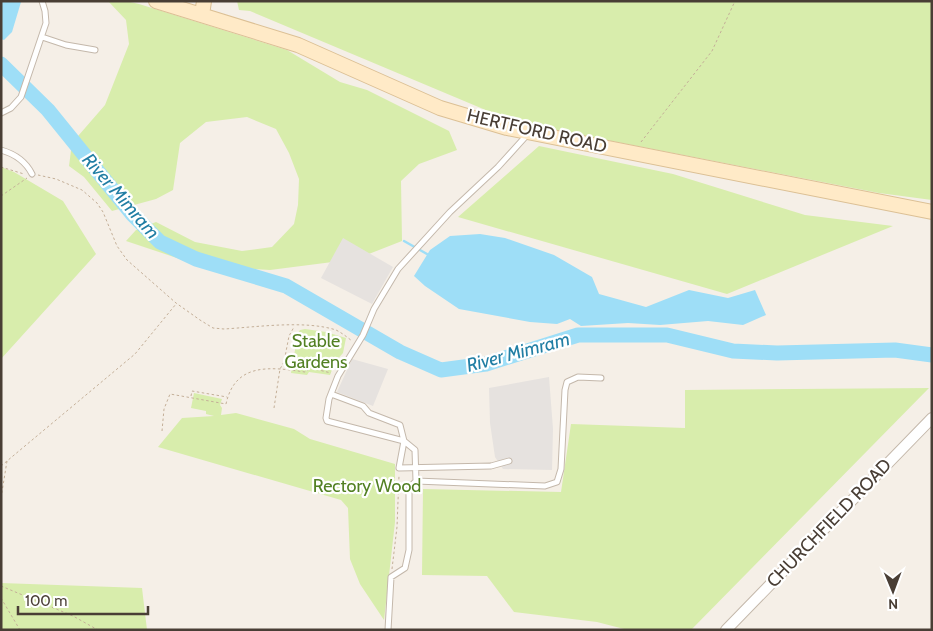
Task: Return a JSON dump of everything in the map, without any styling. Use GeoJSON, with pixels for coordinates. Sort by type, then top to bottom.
{"type":"FeatureCollection","features":[{"type":"Feature","properties":{"kind":"main road","name":"HERTFORD ROAD"},"geometry":{"type":"LineString","coordinates":[[156,1],[196,7],[298,44],[440,108],[529,133],[932,212]]}},
{"type":"Feature","properties":{"kind":"street","name":"CHURCHFIELD ROAD"},"geometry":{"type":"LineString","coordinates":[[726,630],[932,418]]}},
{"type":"Feature","properties":{"kind":"lane"},"geometry":{"type":"LineString","coordinates":[[1,113],[11,108],[21,97],[46,23],[42,1]]}},
{"type":"Feature","properties":{"kind":"lane"},"geometry":{"type":"LineString","coordinates":[[42,37],[66,45],[95,50]]}},
{"type":"Feature","properties":{"kind":"lane"},"geometry":{"type":"LineString","coordinates":[[388,630],[391,577],[404,568],[409,550],[409,488],[416,481],[415,450],[404,441],[328,421],[326,418],[331,394],[338,376],[363,334],[381,296],[398,270],[418,245],[498,167],[529,133]]}},
{"type":"Feature","properties":{"kind":"lane"},"geometry":{"type":"LineString","coordinates":[[1,150],[26,163],[32,174]]}},
{"type":"Feature","properties":{"kind":"lane"},"geometry":{"type":"LineString","coordinates":[[416,481],[545,486],[557,482],[561,469],[567,382],[578,377],[601,378]]}},
{"type":"Feature","properties":{"kind":"lane"},"geometry":{"type":"LineString","coordinates":[[331,394],[363,406],[369,413],[400,425],[404,441],[399,468],[417,466],[491,466],[510,461]]}},
{"type":"Feature","properties":{"kind":"path"},"geometry":{"type":"LineString","coordinates":[[632,152],[712,51],[735,1]]}},
{"type":"Feature","properties":{"kind":"path"},"geometry":{"type":"LineString","coordinates":[[1,167],[22,174],[56,178],[82,190],[90,196],[103,212],[117,246],[127,260],[176,303],[213,328],[294,326],[335,330],[356,344]]}},
{"type":"Feature","properties":{"kind":"path"},"geometry":{"type":"LineString","coordinates":[[1,196],[32,174]]}},
{"type":"Feature","properties":{"kind":"path"},"geometry":{"type":"LineString","coordinates":[[1,466],[135,354],[176,303]]}},
{"type":"Feature","properties":{"kind":"path"},"geometry":{"type":"LineString","coordinates":[[274,408],[280,369],[284,362],[289,336],[294,326]]}},
{"type":"Feature","properties":{"kind":"path"},"geometry":{"type":"LineString","coordinates":[[162,432],[164,409],[170,394],[226,404],[232,386],[243,376],[260,370],[280,369],[305,372],[311,368],[327,371],[338,376]]}},
{"type":"Feature","properties":{"kind":"path"},"geometry":{"type":"LineString","coordinates":[[191,398],[192,391],[228,397]]}},
{"type":"Feature","properties":{"kind":"path"},"geometry":{"type":"LineString","coordinates":[[1,498],[7,460]]}},
{"type":"Feature","properties":{"kind":"path"},"geometry":{"type":"LineString","coordinates":[[391,577],[397,527],[399,468]]}},
{"type":"Feature","properties":{"kind":"path"},"geometry":{"type":"LineString","coordinates":[[1,586],[73,616],[98,630]]}},
{"type":"Feature","properties":{"kind":"path"},"geometry":{"type":"LineString","coordinates":[[1,598],[20,630]]}},
{"type":"Feature","properties":{"kind":"green space"},"geometry":{"type":"Polygon","coordinates":[[[108,1],[126,1],[139,4],[287,50],[340,82],[367,90],[449,131],[457,150],[419,164],[401,181],[402,241],[356,259],[270,270],[201,266],[126,241],[136,230],[156,222],[195,242],[242,251],[272,247],[294,224],[298,205],[299,179],[289,153],[276,129],[247,117],[206,122],[180,143],[173,190],[156,199],[112,211],[84,177],[69,166],[72,143],[105,105],[129,44],[126,20],[108,1]]]}},
{"type":"Feature","properties":{"kind":"green space"},"geometry":{"type":"Polygon","coordinates":[[[237,1],[932,1],[932,200],[879,193],[514,122],[250,11],[239,10],[237,1]]]}},
{"type":"Feature","properties":{"kind":"green space"},"geometry":{"type":"Polygon","coordinates":[[[539,146],[673,174],[805,215],[893,226],[727,294],[458,217],[539,146]]]}},
{"type":"Feature","properties":{"kind":"green space"},"geometry":{"type":"Polygon","coordinates":[[[1,167],[14,172],[63,201],[96,254],[1,359],[1,167]]]}},
{"type":"Feature","properties":{"kind":"green space","name":"Stable Gardens"},"geometry":{"type":"Polygon","coordinates":[[[300,330],[326,332],[346,338],[343,353],[335,362],[330,375],[309,372],[307,375],[291,373],[298,333],[300,330]]]}},
{"type":"Feature","properties":{"kind":"green space"},"geometry":{"type":"Polygon","coordinates":[[[929,388],[691,630],[628,630],[597,622],[514,612],[487,576],[422,575],[423,489],[561,492],[571,424],[685,428],[685,390],[929,388]]]}},
{"type":"Feature","properties":{"kind":"green space","name":"Rectory Wood"},"geometry":{"type":"Polygon","coordinates":[[[194,393],[222,399],[220,405],[222,408],[221,415],[236,413],[294,429],[310,439],[395,464],[395,522],[384,620],[360,584],[350,559],[348,508],[341,500],[158,447],[182,418],[214,416],[206,414],[206,411],[191,408],[194,393]]]}},
{"type":"Feature","properties":{"kind":"green space"},"geometry":{"type":"Polygon","coordinates":[[[1,583],[142,588],[147,630],[1,630],[1,583]]]}},
{"type":"Feature","properties":{"kind":"shaded area"},"geometry":{"type":"Polygon","coordinates":[[[343,238],[393,267],[372,304],[321,278],[343,238]]]}},
{"type":"Feature","properties":{"kind":"shaded area"},"geometry":{"type":"Polygon","coordinates":[[[352,359],[388,369],[373,406],[337,392],[352,359]]]}},
{"type":"Feature","properties":{"kind":"shaded area"},"geometry":{"type":"Polygon","coordinates":[[[549,377],[553,429],[552,470],[503,469],[495,457],[490,423],[489,388],[549,377]]]}},
{"type":"Feature","properties":{"kind":"water"},"geometry":{"type":"Polygon","coordinates":[[[1,1],[21,2],[12,32],[4,40],[1,39],[1,1]]]}},
{"type":"Feature","properties":{"kind":"water"},"geometry":{"type":"Polygon","coordinates":[[[480,234],[505,238],[554,255],[592,277],[599,294],[646,307],[689,290],[728,298],[755,290],[766,315],[743,325],[708,321],[660,325],[628,323],[581,326],[570,319],[557,324],[530,322],[459,309],[425,286],[414,276],[430,250],[450,236],[480,234]]]}},
{"type":"Feature","properties":{"kind":"waterway","name":"River Mimram"},"geometry":{"type":"LineString","coordinates":[[1,64],[48,110],[133,215],[160,242],[196,259],[286,286],[400,352],[441,370],[486,364],[578,335],[667,335],[733,351],[777,353],[895,350],[932,355]]}},
{"type":"Feature","properties":{"kind":"waterway"},"geometry":{"type":"LineString","coordinates":[[404,241],[427,254]]}}]}
